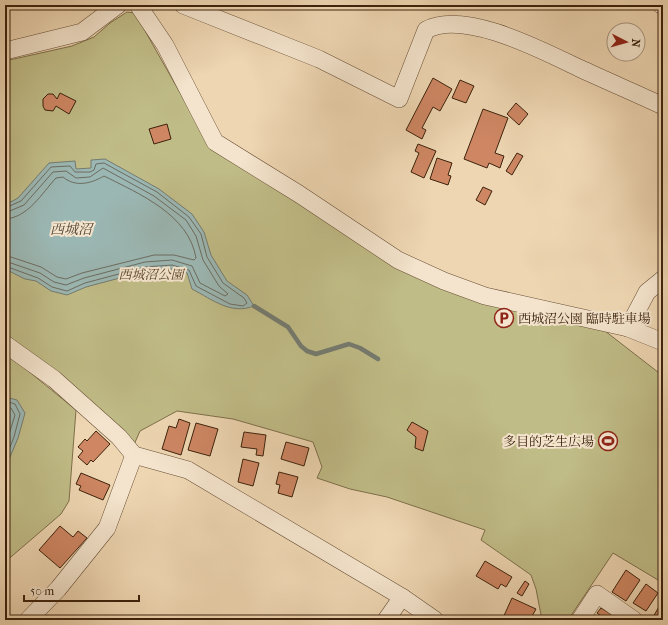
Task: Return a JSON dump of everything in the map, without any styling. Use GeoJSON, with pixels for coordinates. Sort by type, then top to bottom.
{"type":"FeatureCollection","features":[{"type":"Feature","properties":{"kind":"street"},"geometry":{"type":"LineString","coordinates":[[5,51],[82,32],[118,5]]}},
{"type":"Feature","properties":{"kind":"street"},"geometry":{"type":"LineString","coordinates":[[138,5],[165,45],[215,142],[299,194],[398,260],[444,281],[485,296],[628,328],[663,342]]}},
{"type":"Feature","properties":{"kind":"street"},"geometry":{"type":"LineString","coordinates":[[183,5],[319,59],[399,99],[426,30],[435,25],[445,24],[476,28],[516,39],[663,106]]}},
{"type":"Feature","properties":{"kind":"street"},"geometry":{"type":"LineString","coordinates":[[628,328],[647,292],[663,279]]}},
{"type":"Feature","properties":{"kind":"street"},"geometry":{"type":"LineString","coordinates":[[5,344],[54,379],[119,437],[134,455],[188,470],[402,598],[435,620]]}},
{"type":"Feature","properties":{"kind":"street"},"geometry":{"type":"LineString","coordinates":[[28,620],[58,589],[106,528],[134,455]]}},
{"type":"Feature","properties":{"kind":"street"},"geometry":{"type":"LineString","coordinates":[[580,620],[597,594],[634,620]]}},
{"type":"Feature","properties":{"kind":"street"},"geometry":{"type":"LineString","coordinates":[[386,620],[402,598]]}},
{"type":"Feature","properties":{"kind":"green space","name":"西城沼公園"},"geometry":{"type":"Polygon","coordinates":[[[127,12],[135,13],[210,146],[400,268],[596,324],[663,376],[663,583],[613,553],[568,620],[542,620],[536,589],[531,575],[481,540],[485,530],[387,497],[350,489],[317,478],[322,467],[313,442],[233,419],[177,411],[140,431],[133,447],[109,419],[5,333],[5,61],[72,46],[94,37],[110,23],[127,12]]]}},
{"type":"Feature","properties":{"kind":"green space"},"geometry":{"type":"Polygon","coordinates":[[[5,352],[76,410],[69,501],[61,514],[5,562],[5,352]]]}},
{"type":"Feature","properties":{"kind":"water","name":"西城沼"},"geometry":{"type":"Polygon","coordinates":[[[105,159],[159,189],[192,214],[204,232],[211,255],[227,281],[247,295],[254,306],[238,309],[215,302],[192,289],[187,273],[172,269],[146,271],[86,287],[67,295],[51,291],[36,281],[25,279],[5,269],[7,204],[18,198],[49,163],[75,161],[76,169],[91,168],[91,160],[105,159]]]}},
{"type":"Feature","properties":{"kind":"water"},"geometry":{"type":"Polygon","coordinates":[[[5,397],[17,400],[25,413],[18,438],[5,469],[5,397]]]}},
{"type":"Feature","properties":{"kind":"building"},"geometry":{"type":"Polygon","coordinates":[[[433,78],[452,89],[440,111],[433,107],[422,128],[426,130],[422,139],[406,130],[433,78]]]}},
{"type":"Feature","properties":{"kind":"building"},"geometry":{"type":"Polygon","coordinates":[[[460,80],[474,86],[466,103],[452,98],[460,80]]]}},
{"type":"Feature","properties":{"kind":"building"},"geometry":{"type":"Polygon","coordinates":[[[60,93],[76,101],[69,114],[56,106],[53,111],[45,110],[43,106],[43,99],[48,94],[53,94],[57,99],[60,93]]]}},
{"type":"Feature","properties":{"kind":"building"},"geometry":{"type":"Polygon","coordinates":[[[516,103],[528,114],[519,125],[507,114],[516,103]]]}},
{"type":"Feature","properties":{"kind":"building"},"geometry":{"type":"Polygon","coordinates":[[[483,109],[508,118],[495,153],[504,156],[500,168],[489,163],[487,168],[464,159],[483,109]]]}},
{"type":"Feature","properties":{"kind":"building"},"geometry":{"type":"Polygon","coordinates":[[[167,124],[171,139],[154,144],[149,129],[167,124]]]}},
{"type":"Feature","properties":{"kind":"building"},"geometry":{"type":"Polygon","coordinates":[[[418,144],[436,151],[424,178],[411,172],[419,153],[415,151],[418,144]]]}},
{"type":"Feature","properties":{"kind":"building"},"geometry":{"type":"Polygon","coordinates":[[[517,153],[523,156],[512,175],[506,171],[517,153]]]}},
{"type":"Feature","properties":{"kind":"building"},"geometry":{"type":"Polygon","coordinates":[[[437,158],[452,163],[448,175],[451,176],[448,185],[430,179],[437,158]]]}},
{"type":"Feature","properties":{"kind":"building"},"geometry":{"type":"Polygon","coordinates":[[[483,187],[492,191],[485,205],[476,200],[483,187]]]}},
{"type":"Feature","properties":{"kind":"building"},"geometry":{"type":"Polygon","coordinates":[[[179,419],[190,423],[181,455],[162,449],[169,426],[176,428],[179,419]]]}},
{"type":"Feature","properties":{"kind":"building"},"geometry":{"type":"Polygon","coordinates":[[[412,422],[428,431],[423,451],[415,448],[416,437],[407,430],[412,422]]]}},
{"type":"Feature","properties":{"kind":"building"},"geometry":{"type":"Polygon","coordinates":[[[196,423],[218,429],[210,456],[188,450],[196,423]]]}},
{"type":"Feature","properties":{"kind":"building"},"geometry":{"type":"Polygon","coordinates":[[[96,431],[110,444],[93,462],[91,460],[87,465],[78,457],[83,451],[78,447],[85,439],[87,441],[96,431]]]}},
{"type":"Feature","properties":{"kind":"building"},"geometry":{"type":"Polygon","coordinates":[[[244,432],[266,435],[263,456],[256,455],[257,449],[241,447],[244,432]]]}},
{"type":"Feature","properties":{"kind":"building"},"geometry":{"type":"Polygon","coordinates":[[[286,442],[309,448],[304,466],[281,459],[286,442]]]}},
{"type":"Feature","properties":{"kind":"building"},"geometry":{"type":"Polygon","coordinates":[[[243,459],[259,463],[253,486],[238,482],[243,459]]]}},
{"type":"Feature","properties":{"kind":"building"},"geometry":{"type":"Polygon","coordinates":[[[279,472],[298,477],[292,497],[278,493],[280,485],[276,484],[279,472]]]}},
{"type":"Feature","properties":{"kind":"building"},"geometry":{"type":"Polygon","coordinates":[[[81,473],[110,485],[103,500],[79,490],[81,486],[76,484],[81,473]]]}},
{"type":"Feature","properties":{"kind":"building"},"geometry":{"type":"Polygon","coordinates":[[[60,526],[73,537],[78,531],[87,538],[60,568],[39,550],[60,526]]]}},
{"type":"Feature","properties":{"kind":"building"},"geometry":{"type":"Polygon","coordinates":[[[485,561],[512,577],[506,587],[501,584],[498,589],[476,576],[485,561]]]}},
{"type":"Feature","properties":{"kind":"building"},"geometry":{"type":"Polygon","coordinates":[[[626,570],[640,580],[626,601],[612,592],[626,570]]]}},
{"type":"Feature","properties":{"kind":"building"},"geometry":{"type":"Polygon","coordinates":[[[525,581],[529,584],[522,596],[517,593],[525,581]]]}},
{"type":"Feature","properties":{"kind":"building"},"geometry":{"type":"Polygon","coordinates":[[[646,584],[658,593],[646,611],[633,603],[646,584]]]}},
{"type":"Feature","properties":{"kind":"building"},"geometry":{"type":"Polygon","coordinates":[[[512,598],[536,609],[530,620],[502,620],[512,598]]]}},
{"type":"Feature","properties":{"kind":"building"},"geometry":{"type":"Polygon","coordinates":[[[663,600],[663,620],[658,620],[653,617],[663,600]]]}},
{"type":"Feature","properties":{"kind":"building"},"geometry":{"type":"Polygon","coordinates":[[[601,608],[620,620],[597,620],[600,615],[597,613],[601,608]]]}},
{"type":"Feature","properties":{"kind":"waterway"},"geometry":{"type":"LineString","coordinates":[[254,306],[288,327],[301,346],[307,351],[316,354],[349,344],[360,348],[378,359]]}},
{"type":"Feature","properties":{"kind":"place","name":"西城沼公園 臨時駐車場"},"geometry":{"type":"Point","coordinates":[504,318]}},
{"type":"Feature","properties":{"kind":"place","name":"多目的芝生広場"},"geometry":{"type":"Point","coordinates":[608,441]}}]}
